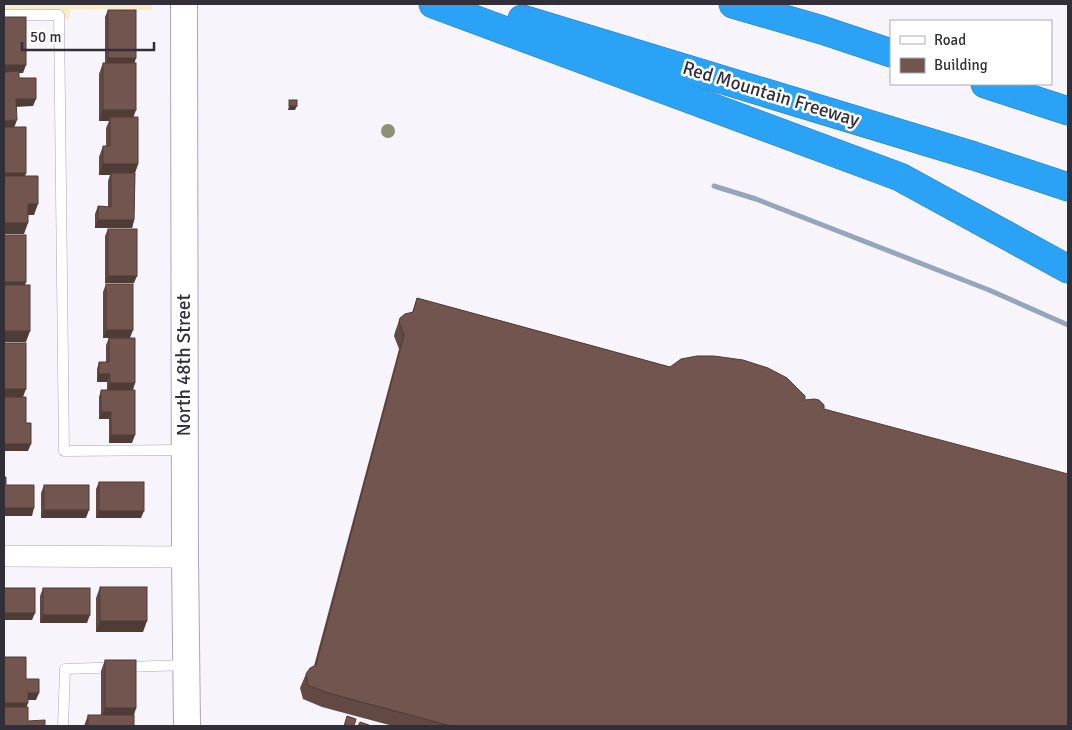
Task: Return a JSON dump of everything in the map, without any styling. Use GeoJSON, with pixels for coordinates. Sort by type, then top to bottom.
{"type":"FeatureCollection","features":[{"type":"Feature","properties":{"kind":"highway"},"geometry":{"type":"LineString","coordinates":[[433,4],[900,177],[1068,269]]}},
{"type":"Feature","properties":{"kind":"highway","name":"Red Mountain Freeway"},"geometry":{"type":"LineString","coordinates":[[473,4],[974,156],[1068,187]]}},
{"type":"Feature","properties":{"kind":"highway"},"geometry":{"type":"LineString","coordinates":[[733,4],[890,52]]}},
{"type":"Feature","properties":{"kind":"highway"},"geometry":{"type":"LineString","coordinates":[[822,30],[890,47]]}},
{"type":"Feature","properties":{"kind":"highway"},"geometry":{"type":"LineString","coordinates":[[988,85],[1068,111]]}},
{"type":"Feature","properties":{"kind":"highway"},"geometry":{"type":"LineString","coordinates":[[1039,85],[1068,92]]}},
{"type":"Feature","properties":{"kind":"street","name":"North 48th Street"},"geometry":{"type":"LineString","coordinates":[[184,4],[187,726]]}},
{"type":"Feature","properties":{"kind":"street"},"geometry":{"type":"LineString","coordinates":[[4,556],[185,557]]}},
{"type":"Feature","properties":{"kind":"lane"},"geometry":{"type":"LineString","coordinates":[[4,15],[59,15],[64,451],[185,450]]}},
{"type":"Feature","properties":{"kind":"lane"},"geometry":{"type":"LineString","coordinates":[[63,726],[65,669],[186,665]]}},
{"type":"Feature","properties":{"kind":"sand"},"geometry":{"type":"Polygon","coordinates":[[[4,4],[152,4],[152,10],[70,9],[69,21],[55,10],[4,10],[4,4]]]}},
{"type":"Feature","properties":{"kind":"building"},"geometry":{"type":"Polygon","coordinates":[[[108,10],[136,10],[136,58],[108,58],[108,10]]]}},
{"type":"Feature","properties":{"kind":"building"},"geometry":{"type":"Polygon","coordinates":[[[4,17],[26,17],[26,65],[4,65],[4,17]]]}},
{"type":"Feature","properties":{"kind":"building"},"geometry":{"type":"Polygon","coordinates":[[[103,63],[136,63],[136,110],[103,110],[103,63]]]}},
{"type":"Feature","properties":{"kind":"building"},"geometry":{"type":"Polygon","coordinates":[[[19,71],[19,78],[36,78],[36,99],[16,99],[17,120],[4,121],[4,72],[19,71]]]}},
{"type":"Feature","properties":{"kind":"building"},"geometry":{"type":"Polygon","coordinates":[[[289,100],[297,100],[297,106],[289,106],[289,100]]]}},
{"type":"Feature","properties":{"kind":"building"},"geometry":{"type":"Polygon","coordinates":[[[110,117],[138,117],[138,164],[103,164],[103,146],[110,146],[110,117]]]}},
{"type":"Feature","properties":{"kind":"building"},"geometry":{"type":"Polygon","coordinates":[[[4,127],[26,127],[26,173],[4,173],[4,127]]]}},
{"type":"Feature","properties":{"kind":"building"},"geometry":{"type":"Polygon","coordinates":[[[111,173],[135,173],[134,220],[98,220],[98,206],[111,207],[111,173]]]}},
{"type":"Feature","properties":{"kind":"building"},"geometry":{"type":"Polygon","coordinates":[[[4,176],[38,176],[38,204],[28,204],[28,223],[4,223],[4,176]]]}},
{"type":"Feature","properties":{"kind":"building"},"geometry":{"type":"Polygon","coordinates":[[[108,229],[137,229],[137,276],[108,276],[108,229]]]}},
{"type":"Feature","properties":{"kind":"building"},"geometry":{"type":"Polygon","coordinates":[[[4,235],[26,235],[26,282],[4,282],[4,235]]]}},
{"type":"Feature","properties":{"kind":"building"},"geometry":{"type":"Polygon","coordinates":[[[106,284],[133,284],[133,330],[106,330],[106,284]]]}},
{"type":"Feature","properties":{"kind":"building"},"geometry":{"type":"Polygon","coordinates":[[[4,285],[30,285],[30,331],[4,331],[4,285]]]}},
{"type":"Feature","properties":{"kind":"building"},"geometry":{"type":"Polygon","coordinates":[[[417,298],[670,367],[681,359],[697,356],[743,360],[768,368],[787,378],[805,396],[805,400],[819,400],[824,405],[824,409],[1068,474],[1068,726],[451,726],[328,693],[308,685],[306,674],[310,668],[316,665],[404,335],[399,322],[400,318],[405,314],[413,312],[417,298]]]}},
{"type":"Feature","properties":{"kind":"building"},"geometry":{"type":"Polygon","coordinates":[[[109,338],[135,338],[135,383],[110,383],[110,374],[99,374],[99,362],[109,362],[109,338]]]}},
{"type":"Feature","properties":{"kind":"building"},"geometry":{"type":"Polygon","coordinates":[[[4,343],[26,343],[26,389],[4,389],[4,343]]]}},
{"type":"Feature","properties":{"kind":"building"},"geometry":{"type":"Polygon","coordinates":[[[101,390],[135,390],[135,435],[111,435],[111,412],[101,412],[101,390]]]}},
{"type":"Feature","properties":{"kind":"building"},"geometry":{"type":"Polygon","coordinates":[[[4,397],[26,397],[26,423],[31,423],[31,444],[4,444],[4,397]]]}},
{"type":"Feature","properties":{"kind":"building"},"geometry":{"type":"Polygon","coordinates":[[[4,477],[6,477],[6,485],[34,485],[34,508],[4,508],[4,477]]]}},
{"type":"Feature","properties":{"kind":"building"},"geometry":{"type":"Polygon","coordinates":[[[99,482],[144,482],[144,511],[99,511],[99,482]]]}},
{"type":"Feature","properties":{"kind":"building"},"geometry":{"type":"Polygon","coordinates":[[[44,485],[89,485],[89,510],[44,510],[44,485]]]}},
{"type":"Feature","properties":{"kind":"building"},"geometry":{"type":"Polygon","coordinates":[[[100,587],[147,587],[147,621],[100,621],[100,587]]]}},
{"type":"Feature","properties":{"kind":"building"},"geometry":{"type":"Polygon","coordinates":[[[4,588],[35,588],[35,613],[4,613],[4,588]]]}},
{"type":"Feature","properties":{"kind":"building"},"geometry":{"type":"Polygon","coordinates":[[[43,588],[90,588],[90,615],[43,615],[43,588]]]}},
{"type":"Feature","properties":{"kind":"building"},"geometry":{"type":"Polygon","coordinates":[[[4,657],[26,657],[26,679],[39,679],[39,693],[28,693],[28,703],[4,703],[4,657]]]}},
{"type":"Feature","properties":{"kind":"building"},"geometry":{"type":"Polygon","coordinates":[[[105,660],[136,660],[136,708],[105,708],[105,660]]]}},
{"type":"Feature","properties":{"kind":"building"},"geometry":{"type":"Polygon","coordinates":[[[4,707],[28,707],[28,721],[45,720],[45,726],[4,726],[4,707]]]}},
{"type":"Feature","properties":{"kind":"building"},"geometry":{"type":"Polygon","coordinates":[[[88,715],[134,715],[134,726],[88,726],[88,715]]]}},
{"type":"Feature","properties":{"kind":"building"},"geometry":{"type":"Polygon","coordinates":[[[347,716],[356,719],[354,726],[344,726],[347,716]]]}},
{"type":"Feature","properties":{"kind":"building"},"geometry":{"type":"Polygon","coordinates":[[[360,722],[369,725],[358,726],[360,722]]]}},
{"type":"Feature","properties":{"kind":"waterway"},"geometry":{"type":"LineString","coordinates":[[714,186],[756,199],[989,290],[1068,325]]}}]}
